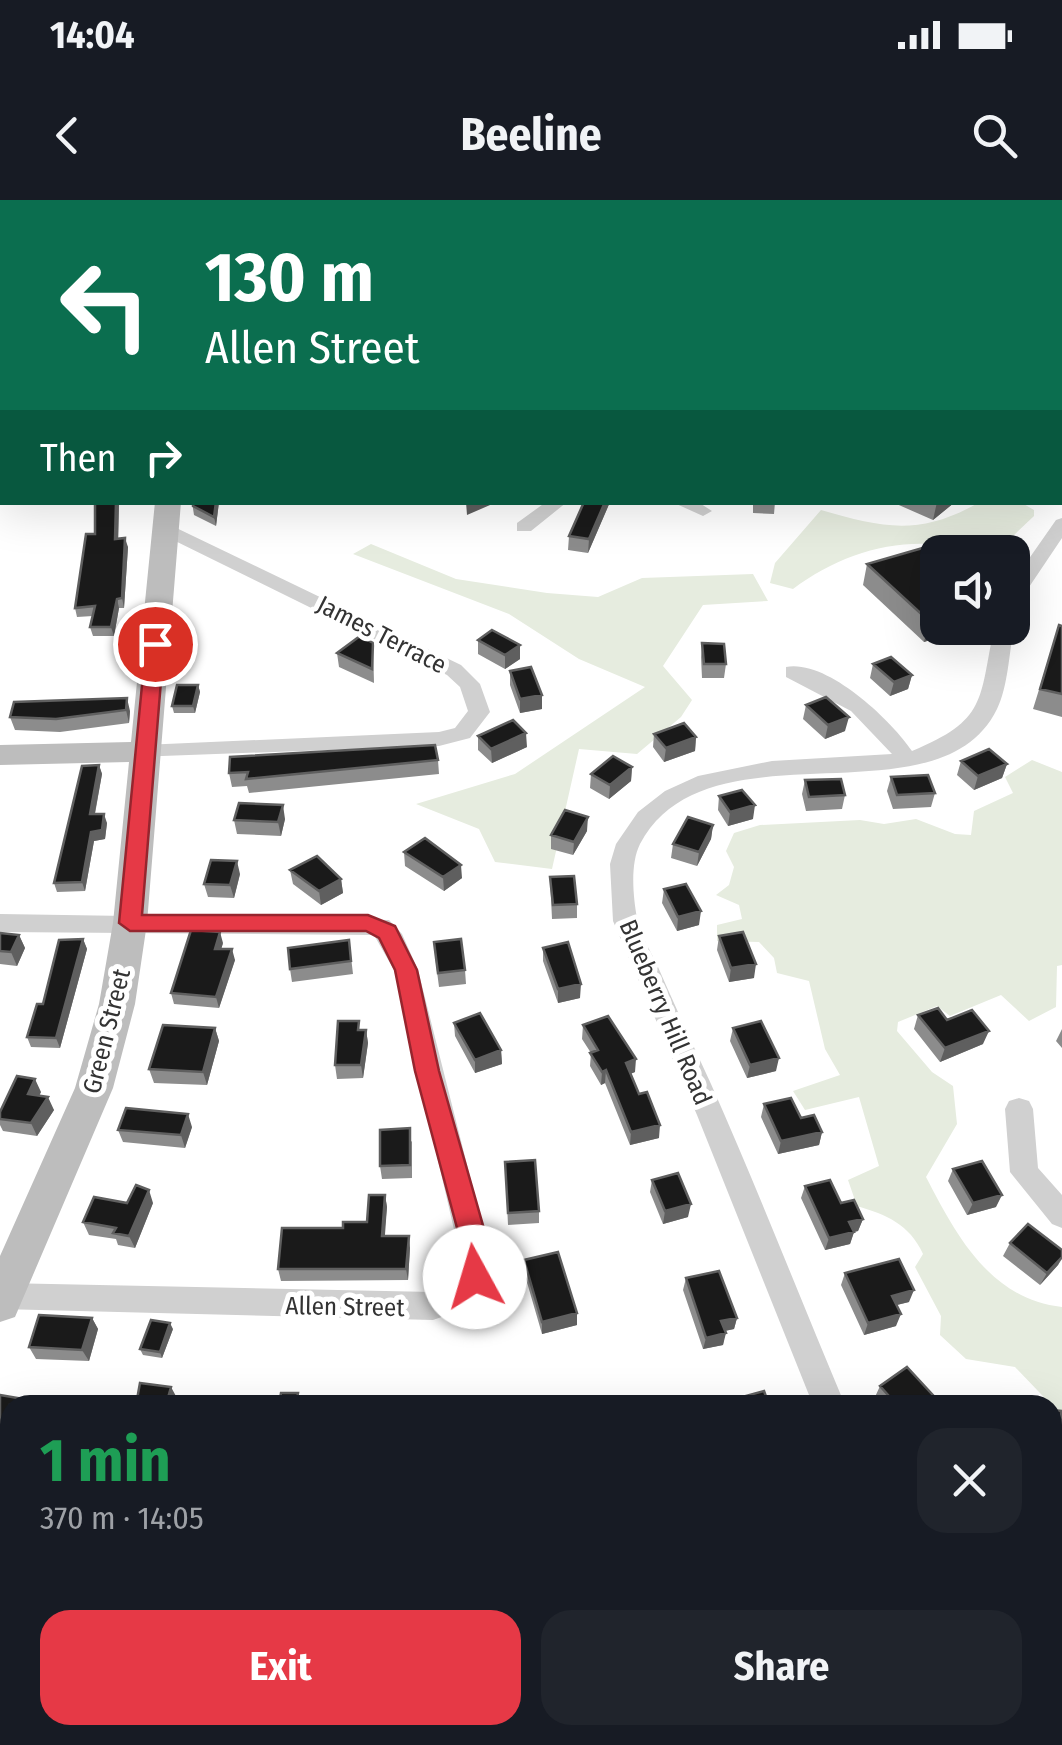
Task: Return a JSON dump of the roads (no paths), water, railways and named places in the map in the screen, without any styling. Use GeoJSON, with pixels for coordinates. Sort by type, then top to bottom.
{"type":"FeatureCollection","features":[{"type":"Feature","properties":{"kind":"street"},"geometry":{"type":"LineString","coordinates":[[524,527],[554,505]]}},
{"type":"Feature","properties":{"kind":"street"},"geometry":{"type":"LineString","coordinates":[[688,505],[703,512]]}},
{"type":"Feature","properties":{"kind":"street","name":"Green Street"},"geometry":{"type":"LineString","coordinates":[[2,1300],[94,1088],[117,1004],[130,923],[167,516]]}},
{"type":"Feature","properties":{"kind":"street","name":"James Terrace"},"geometry":{"type":"LineString","coordinates":[[143,752],[449,738],[471,726],[479,708],[470,684],[454,670],[167,516]]}},
{"type":"Feature","properties":{"kind":"street"},"geometry":{"type":"LineString","coordinates":[[1030,571],[1062,524]]}},
{"type":"Feature","properties":{"kind":"street","name":"Blueberry Hill Road"},"geometry":{"type":"LineString","coordinates":[[824,1395],[711,1114],[625,922],[620,874],[628,844],[646,818],[694,785],[772,768],[908,761],[958,740],[981,719],[990,700],[1001,645]]}},
{"type":"Feature","properties":{"kind":"street"},"geometry":{"type":"LineString","coordinates":[[792,672],[837,688],[892,738],[908,761]]}},
{"type":"Feature","properties":{"kind":"street"},"geometry":{"type":"LineString","coordinates":[[0,754],[143,752]]}},
{"type":"Feature","properties":{"kind":"street"},"geometry":{"type":"LineString","coordinates":[[0,923],[130,923]]}},
{"type":"Feature","properties":{"kind":"street","name":"Allen Street"},"geometry":{"type":"LineString","coordinates":[[2,1300],[409,1307],[459,1299],[474,1282],[474,1243],[427,1071],[406,970],[388,932],[368,923],[130,923]]}},
{"type":"Feature","properties":{"kind":"street"},"geometry":{"type":"LineString","coordinates":[[1019,1109],[1024,1172],[1062,1215]]}}]}
